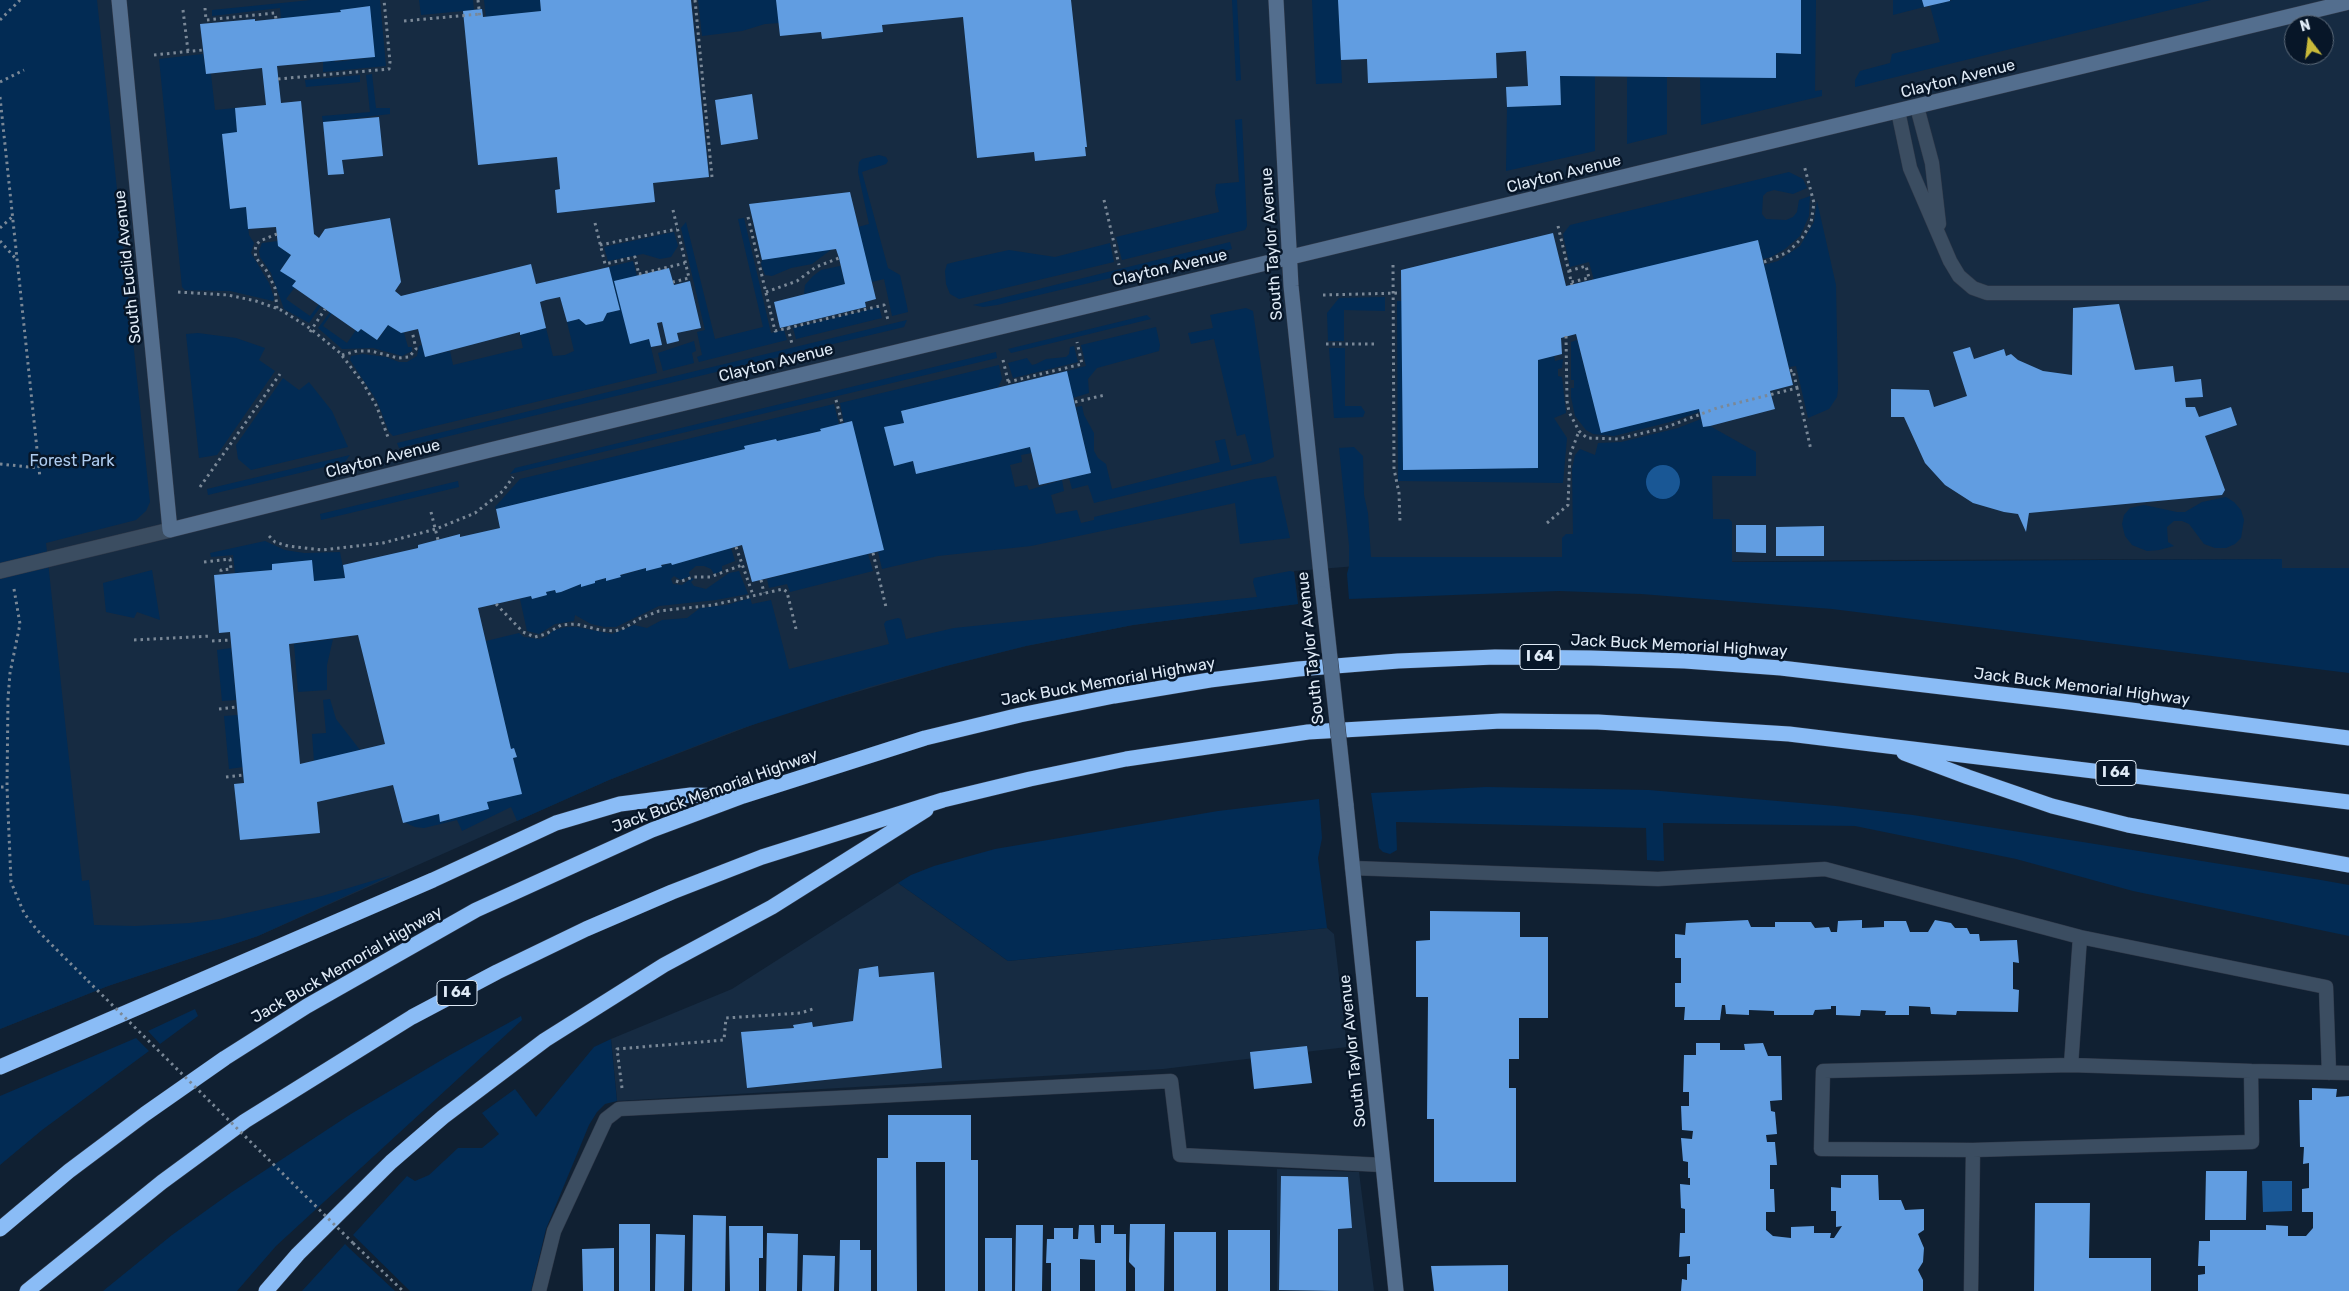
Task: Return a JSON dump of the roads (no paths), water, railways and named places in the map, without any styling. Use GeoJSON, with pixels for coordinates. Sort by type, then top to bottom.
{"type":"FeatureCollection","features":[{"type":"Feature","properties":{"kind":"highway","name":"Jack Buck Memorial Highway"},"geometry":{"type":"LineString","coordinates":[[0,1229],[69,1171],[145,1114],[307,1006],[476,910],[652,830],[743,796],[925,738],[1020,715],[1114,696],[1210,680],[1298,669],[1398,661],[1495,657],[1676,661],[1780,668],[2078,703],[2349,738]]}},
{"type":"Feature","properties":{"kind":"highway","name":"I 64"},"geometry":{"type":"LineString","coordinates":[[28,1291],[162,1182],[245,1121],[412,1017],[586,929],[672,892],[762,857],[942,800],[1126,759],[1210,745],[1308,732],[1501,721],[1607,722],[1789,734],[2349,802]]}},
{"type":"Feature","properties":{"kind":"highway"},"geometry":{"type":"LineString","coordinates":[[1884,745],[1968,778],[2052,806],[2128,825],[2349,864]]}},
{"type":"Feature","properties":{"kind":"highway"},"geometry":{"type":"LineString","coordinates":[[0,1067],[433,880],[556,823],[620,804],[691,795],[743,796]]}},
{"type":"Feature","properties":{"kind":"highway"},"geometry":{"type":"LineString","coordinates":[[266,1291],[298,1254],[391,1162],[443,1117],[545,1040],[664,965],[772,907],[942,800]]}},
{"type":"Feature","properties":{"kind":"street","name":"South Euclid Avenue"},"geometry":{"type":"LineString","coordinates":[[119,0],[170,530]]}},
{"type":"Feature","properties":{"kind":"street","name":"South Taylor Avenue"},"geometry":{"type":"LineString","coordinates":[[1276,0],[1289,258],[1396,1291]]}},
{"type":"Feature","properties":{"kind":"street","name":"Clayton Avenue"},"geometry":{"type":"LineString","coordinates":[[0,572],[472,454],[2349,2]]}},
{"type":"Feature","properties":{"kind":"lane"},"geometry":{"type":"LineString","coordinates":[[1917,107],[1932,163],[1941,237]]}},
{"type":"Feature","properties":{"kind":"lane"},"geometry":{"type":"LineString","coordinates":[[1898,111],[1910,168],[1950,261],[1960,276],[1973,288],[1987,293],[2349,292]]}},
{"type":"Feature","properties":{"kind":"lane"},"geometry":{"type":"LineString","coordinates":[[1352,868],[1658,879],[1825,869],[2080,937],[2326,987],[2329,1073]]}},
{"type":"Feature","properties":{"kind":"lane"},"geometry":{"type":"LineString","coordinates":[[2071,1065],[2080,937]]}},
{"type":"Feature","properties":{"kind":"lane"},"geometry":{"type":"LineString","coordinates":[[2251,1071],[2252,1142],[1973,1150],[1821,1149],[1824,1071],[2071,1065],[2349,1073]]}},
{"type":"Feature","properties":{"kind":"lane"},"geometry":{"type":"LineString","coordinates":[[539,1291],[554,1231],[606,1119],[619,1109],[1171,1081],[1180,1155],[1383,1165]]}},
{"type":"Feature","properties":{"kind":"lane"},"geometry":{"type":"LineString","coordinates":[[1971,1291],[1973,1150]]}},
{"type":"Feature","properties":{"kind":"park label","name":"Forest Park"},"geometry":{"type":"Point","coordinates":[72,461]}}]}
